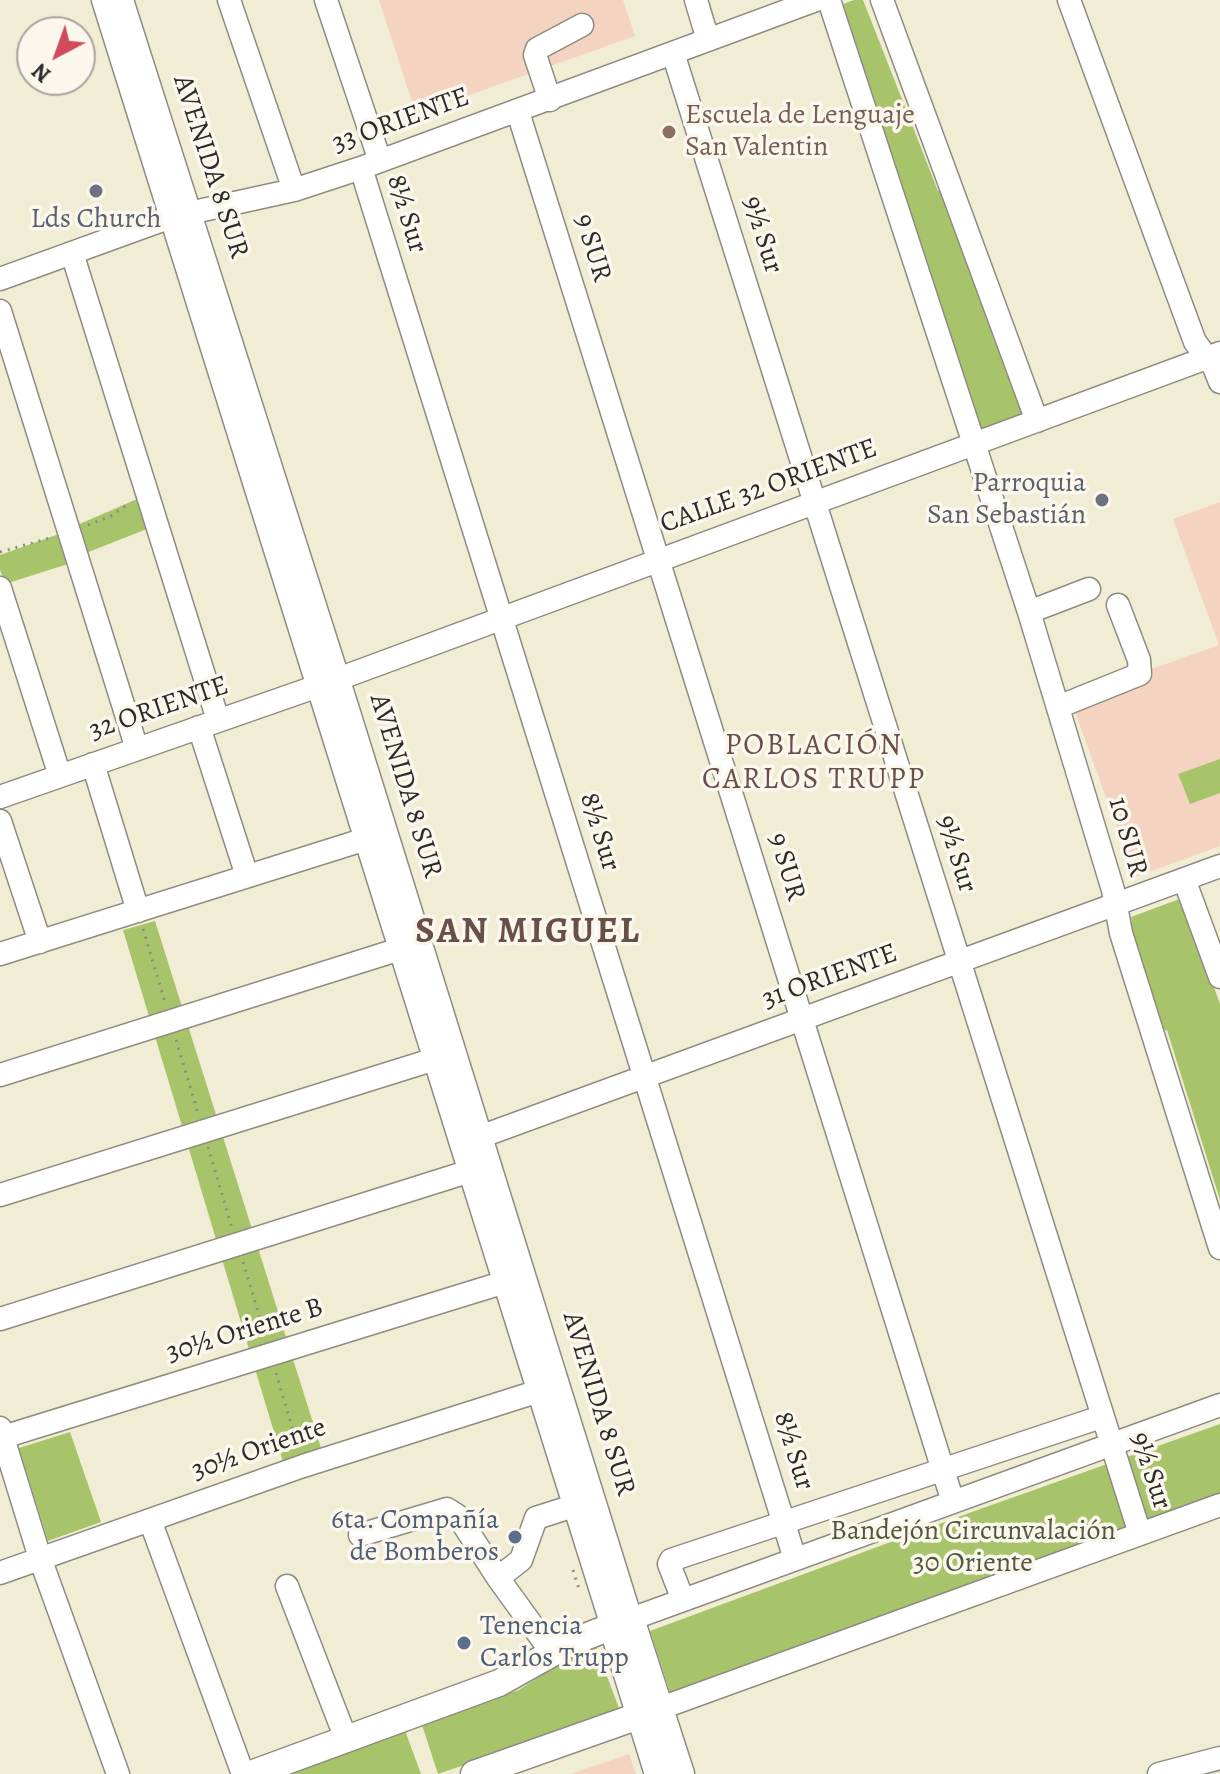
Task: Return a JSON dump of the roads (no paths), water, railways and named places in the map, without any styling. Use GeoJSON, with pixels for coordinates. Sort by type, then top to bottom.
{"type":"FeatureCollection","features":[{"type":"Feature","properties":{"kind":"main road"},"geometry":{"type":"LineString","coordinates":[[251,1774],[499,1683],[572,1642],[622,1622]]}},
{"type":"Feature","properties":{"kind":"main road","name":"AVENIDA 8 SUR"},"geometry":{"type":"LineString","coordinates":[[622,1622],[650,1711],[681,1774]]}},
{"type":"Feature","properties":{"kind":"main road"},"geometry":{"type":"LineString","coordinates":[[474,1774],[650,1711]]}},
{"type":"Feature","properties":{"kind":"main road","name":"AVENIDA 8 SUR"},"geometry":{"type":"LineString","coordinates":[[650,1711],[658,1774]]}},
{"type":"Feature","properties":{"kind":"street","name":"AVENIDA 8 SUR"},"geometry":{"type":"LineString","coordinates":[[103,0],[181,214]]}},
{"type":"Feature","properties":{"kind":"street","name":"AVENIDA 8 SUR"},"geometry":{"type":"LineString","coordinates":[[122,0],[181,214],[622,1622]]}},
{"type":"Feature","properties":{"kind":"street"},"geometry":{"type":"LineString","coordinates":[[229,0],[294,190]]}},
{"type":"Feature","properties":{"kind":"street","name":"8½ Sur"},"geometry":{"type":"LineString","coordinates":[[326,0],[501,618],[795,1559]]}},
{"type":"Feature","properties":{"kind":"street"},"geometry":{"type":"LineString","coordinates":[[696,0],[708,40]]}},
{"type":"Feature","properties":{"kind":"street","name":"10 SUR"},"geometry":{"type":"LineString","coordinates":[[829,0],[1029,612],[1121,933],[1220,1248]]}},
{"type":"Feature","properties":{"kind":"street"},"geometry":{"type":"LineString","coordinates":[[882,0],[1037,421]]}},
{"type":"Feature","properties":{"kind":"street"},"geometry":{"type":"LineString","coordinates":[[1069,0],[1195,342],[1213,356],[1220,382]]}},
{"type":"Feature","properties":{"kind":"street","name":"33 ORIENTE"},"geometry":{"type":"LineString","coordinates":[[2,274],[181,214],[294,190],[371,165],[807,1]]}},
{"type":"Feature","properties":{"kind":"street"},"geometry":{"type":"LineString","coordinates":[[550,100],[535,55],[537,49],[582,25]]}},
{"type":"Feature","properties":{"kind":"street","name":"9½ Sur"},"geometry":{"type":"LineString","coordinates":[[673,53],[1140,1534]]}},
{"type":"Feature","properties":{"kind":"street","name":"9 SUR"},"geometry":{"type":"LineString","coordinates":[[518,112],[953,1502]]}},
{"type":"Feature","properties":{"kind":"street"},"geometry":{"type":"LineString","coordinates":[[72,253],[209,724],[247,876]]}},
{"type":"Feature","properties":{"kind":"street"},"geometry":{"type":"LineString","coordinates":[[0,311],[137,749]]}},
{"type":"Feature","properties":{"kind":"street","name":"CALLE 32 ORIENTE"},"geometry":{"type":"LineString","coordinates":[[328,682],[1213,356]]}},
{"type":"Feature","properties":{"kind":"street"},"geometry":{"type":"LineString","coordinates":[[0,588],[60,776]]}},
{"type":"Feature","properties":{"kind":"street"},"geometry":{"type":"LineString","coordinates":[[1029,612],[1089,589]]}},
{"type":"Feature","properties":{"kind":"street"},"geometry":{"type":"LineString","coordinates":[[1058,707],[1140,674],[1139,660],[1118,605]]}},
{"type":"Feature","properties":{"kind":"street","name":"AVENIDA 8 SUR"},"geometry":{"type":"LineString","coordinates":[[328,682],[366,839],[400,949],[435,1059],[471,1140]]}},
{"type":"Feature","properties":{"kind":"street","name":"32 ORIENTE"},"geometry":{"type":"LineString","coordinates":[[0,797],[328,682]]}},
{"type":"Feature","properties":{"kind":"street"},"geometry":{"type":"LineString","coordinates":[[93,764],[138,911]]}},
{"type":"Feature","properties":{"kind":"street"},"geometry":{"type":"LineString","coordinates":[[0,821],[40,942]]}},
{"type":"Feature","properties":{"kind":"street"},"geometry":{"type":"LineString","coordinates":[[0,954],[366,839]]}},
{"type":"Feature","properties":{"kind":"street","name":"31 ORIENTE"},"geometry":{"type":"LineString","coordinates":[[471,1140],[1220,866]]}},
{"type":"Feature","properties":{"kind":"street","name":"10 SUR"},"geometry":{"type":"LineString","coordinates":[[1184,879],[1220,977]]}},
{"type":"Feature","properties":{"kind":"street"},"geometry":{"type":"LineString","coordinates":[[0,1075],[400,949]]}},
{"type":"Feature","properties":{"kind":"street"},"geometry":{"type":"LineString","coordinates":[[0,1195],[435,1059]]}},
{"type":"Feature","properties":{"kind":"street","name":"AVENIDA 8 SUR"},"geometry":{"type":"LineString","coordinates":[[480,1168],[505,1282],[539,1391],[584,1503]]}},
{"type":"Feature","properties":{"kind":"street"},"geometry":{"type":"LineString","coordinates":[[0,1319],[480,1168]]}},
{"type":"Feature","properties":{"kind":"street","name":"30½ Oriente B"},"geometry":{"type":"LineString","coordinates":[[1,1432],[270,1355],[505,1282]]}},
{"type":"Feature","properties":{"kind":"street","name":"30½ Oriente"},"geometry":{"type":"LineString","coordinates":[[0,1573],[303,1466],[539,1391]]}},
{"type":"Feature","properties":{"kind":"street"},"geometry":{"type":"LineString","coordinates":[[622,1622],[1220,1405]]}},
{"type":"Feature","properties":{"kind":"street"},"geometry":{"type":"LineString","coordinates":[[683,1600],[669,1564],[671,1560],[1101,1417]]}},
{"type":"Feature","properties":{"kind":"street"},"geometry":{"type":"LineString","coordinates":[[1,1432],[40,1558],[118,1774]]}},
{"type":"Feature","properties":{"kind":"street"},"geometry":{"type":"LineString","coordinates":[[498,1578],[521,1560],[534,1520],[584,1503]]}},
{"type":"Feature","properties":{"kind":"street"},"geometry":{"type":"LineString","coordinates":[[650,1711],[1220,1505]]}},
{"type":"Feature","properties":{"kind":"street"},"geometry":{"type":"LineString","coordinates":[[360,1535],[447,1509],[458,1516],[553,1654]]}},
{"type":"Feature","properties":{"kind":"street"},"geometry":{"type":"LineString","coordinates":[[150,1520],[243,1774]]}},
{"type":"Feature","properties":{"kind":"street"},"geometry":{"type":"LineString","coordinates":[[287,1586],[346,1739]]}},
{"type":"Feature","properties":{"kind":"street"},"geometry":{"type":"LineString","coordinates":[[1159,1774],[1220,1758]]}},
{"type":"Feature","properties":{"kind":"place","name":"Escuela de Lenguaje San Valentin"},"geometry":{"type":"Point","coordinates":[669,132]}},
{"type":"Feature","properties":{"kind":"place","name":"Lds Church"},"geometry":{"type":"Point","coordinates":[96,191]}},
{"type":"Feature","properties":{"kind":"place","name":"Parroquia San Sebastián"},"geometry":{"type":"Point","coordinates":[1102,500]}},
{"type":"Feature","properties":{"kind":"place","name":"6ta. Compañía de Bomberos"},"geometry":{"type":"Point","coordinates":[515,1537]}},
{"type":"Feature","properties":{"kind":"place","name":"Tenencia Carlos Trupp"},"geometry":{"type":"Point","coordinates":[464,1643]}},
{"type":"Feature","properties":{"kind":"district","name":"POBLACIÓN CARLOS TRUPP"},"geometry":{"type":"Point","coordinates":[814,764]}},
{"type":"Feature","properties":{"kind":"district","name":"SAN MIGUEL"},"geometry":{"type":"Point","coordinates":[528,933]}},
{"type":"Feature","properties":{"kind":"park label","name":"Bandejón Circunvalación 30 Oriente"},"geometry":{"type":"Point","coordinates":[973,1548]}}]}
